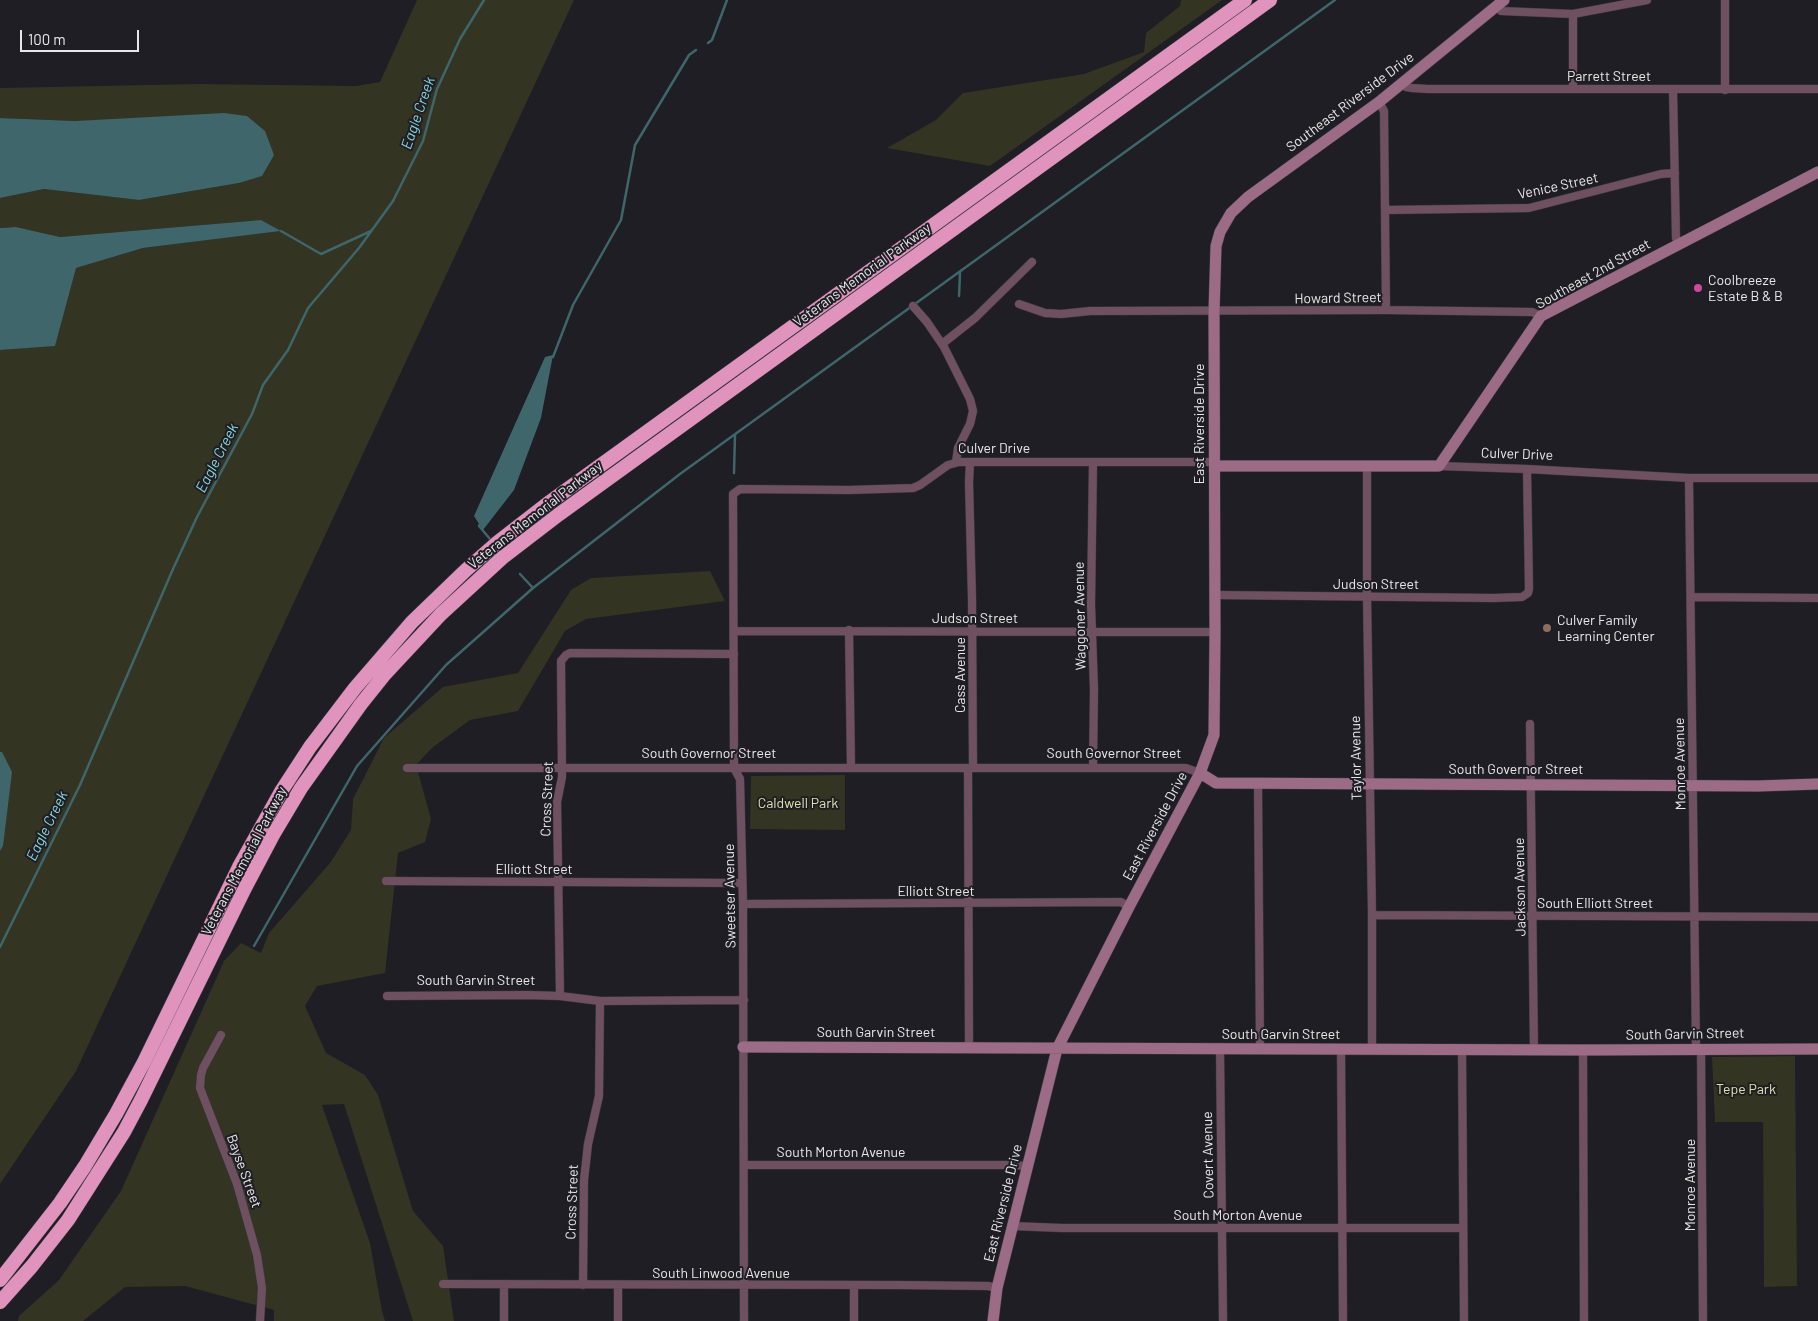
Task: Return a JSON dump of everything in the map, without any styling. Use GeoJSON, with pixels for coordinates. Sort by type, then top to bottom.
{"type":"FeatureCollection","features":[{"type":"Feature","properties":{"kind":"highway","name":"Veterans Memorial Parkway"},"geometry":{"type":"LineString","coordinates":[[0,1280],[60,1203],[116,1114],[144,1062],[239,867],[282,790],[310,748],[355,688],[412,622],[498,542],[547,504],[1245,0]]}},
{"type":"Feature","properties":{"kind":"highway","name":"Veterans Memorial Parkway"},"geometry":{"type":"LineString","coordinates":[[0,1302],[32,1266],[68,1220],[102,1168],[132,1116],[245,888],[301,788],[361,704],[441,614],[502,558],[558,515],[1270,0]]}},
{"type":"Feature","properties":{"kind":"highway"},"geometry":{"type":"LineString","coordinates":[[0,1311],[23,1283],[32,1266]]}},
{"type":"Feature","properties":{"kind":"street"},"geometry":{"type":"LineString","coordinates":[[1500,3],[1502,11],[1573,14],[1648,0]]}},
{"type":"Feature","properties":{"kind":"street"},"geometry":{"type":"LineString","coordinates":[[1725,0],[1725,90]]}},
{"type":"Feature","properties":{"kind":"street","name":"Southeast Riverside Drive"},"geometry":{"type":"LineString","coordinates":[[1220,232],[1231,213],[1243,202],[1379,102],[1500,3]]}},
{"type":"Feature","properties":{"kind":"street"},"geometry":{"type":"LineString","coordinates":[[1573,14],[1573,88]]}},
{"type":"Feature","properties":{"kind":"street","name":"Parrett Street"},"geometry":{"type":"LineString","coordinates":[[1402,83],[1406,87],[1428,89],[1818,89]]}},
{"type":"Feature","properties":{"kind":"street"},"geometry":{"type":"LineString","coordinates":[[1673,89],[1676,238],[1679,244]]}},
{"type":"Feature","properties":{"kind":"street"},"geometry":{"type":"LineString","coordinates":[[1379,102],[1384,110],[1386,310]]}},
{"type":"Feature","properties":{"kind":"street","name":"Southeast 2nd Street"},"geometry":{"type":"LineString","coordinates":[[1439,466],[1541,316],[1818,172]]}},
{"type":"Feature","properties":{"kind":"street","name":"Venice Street"},"geometry":{"type":"LineString","coordinates":[[1385,210],[1529,208],[1660,174],[1674,173]]}},
{"type":"Feature","properties":{"kind":"street","name":"East Riverside Drive"},"geometry":{"type":"LineString","coordinates":[[993,1321],[997,1288],[1058,1049],[1129,907],[1200,773],[1214,735],[1216,632],[1214,312],[1216,246],[1220,232]]}},
{"type":"Feature","properties":{"kind":"street"},"geometry":{"type":"LineString","coordinates":[[942,344],[975,318],[1032,262]]}},
{"type":"Feature","properties":{"kind":"street","name":"Howard Street"},"geometry":{"type":"LineString","coordinates":[[1019,304],[1045,312],[1061,314],[1090,311],[1386,310],[1532,312],[1541,316]]}},
{"type":"Feature","properties":{"kind":"street"},"geometry":{"type":"LineString","coordinates":[[912,306],[927,322],[942,344],[970,399],[973,411],[970,424],[958,448],[956,462]]}},
{"type":"Feature","properties":{"kind":"street","name":"Culver Drive"},"geometry":{"type":"LineString","coordinates":[[752,490],[914,488],[948,465],[956,462],[1439,466],[1689,478],[1818,478]]}},
{"type":"Feature","properties":{"kind":"street","name":"Cass Avenue"},"geometry":{"type":"LineString","coordinates":[[968,1048],[972,631],[970,462]]}},
{"type":"Feature","properties":{"kind":"street","name":"Waggoner Avenue"},"geometry":{"type":"LineString","coordinates":[[1093,463],[1091,529],[1093,768]]}},
{"type":"Feature","properties":{"kind":"street","name":"Taylor Avenue"},"geometry":{"type":"LineString","coordinates":[[1368,466],[1367,596],[1372,1049]]}},
{"type":"Feature","properties":{"kind":"street","name":"Judson Street"},"geometry":{"type":"LineString","coordinates":[[1215,595],[1522,597],[1528,592],[1529,585],[1527,469]]}},
{"type":"Feature","properties":{"kind":"street","name":"Monroe Avenue"},"geometry":{"type":"LineString","coordinates":[[1689,478],[1703,1321]]}},
{"type":"Feature","properties":{"kind":"street","name":"Sweetser Avenue"},"geometry":{"type":"LineString","coordinates":[[744,1321],[743,904],[740,779],[734,768],[732,494],[740,489],[752,490]]}},
{"type":"Feature","properties":{"kind":"street"},"geometry":{"type":"LineString","coordinates":[[1691,597],[1818,598]]}},
{"type":"Feature","properties":{"kind":"street"},"geometry":{"type":"LineString","coordinates":[[849,630],[851,768]]}},
{"type":"Feature","properties":{"kind":"street","name":"Judson Street"},"geometry":{"type":"LineString","coordinates":[[734,631],[1216,632]]}},
{"type":"Feature","properties":{"kind":"street","name":"Cross Street"},"geometry":{"type":"LineString","coordinates":[[560,996],[557,802],[562,777],[561,662],[570,653],[734,654]]}},
{"type":"Feature","properties":{"kind":"street","name":"Jackson Avenue"},"geometry":{"type":"LineString","coordinates":[[1530,724],[1534,1050]]}},
{"type":"Feature","properties":{"kind":"street","name":"South Governor Street"},"geometry":{"type":"LineString","coordinates":[[407,768],[1186,768],[1200,773],[1216,783],[1758,786],[1818,784]]}},
{"type":"Feature","properties":{"kind":"street"},"geometry":{"type":"LineString","coordinates":[[1258,783],[1260,1049]]}},
{"type":"Feature","properties":{"kind":"street","name":"Elliott Street"},"geometry":{"type":"LineString","coordinates":[[386,881],[742,883]]}},
{"type":"Feature","properties":{"kind":"street","name":"Elliott Street"},"geometry":{"type":"LineString","coordinates":[[743,904],[1121,902],[1129,907]]}},
{"type":"Feature","properties":{"kind":"street","name":"South Elliott Street"},"geometry":{"type":"LineString","coordinates":[[1372,915],[1818,917]]}},
{"type":"Feature","properties":{"kind":"street","name":"South Garvin Street"},"geometry":{"type":"LineString","coordinates":[[388,996],[560,996],[600,1001],[744,1000]]}},
{"type":"Feature","properties":{"kind":"street","name":"Cross Street"},"geometry":{"type":"LineString","coordinates":[[584,1284],[584,1180],[587,1151],[599,1096],[600,1001]]}},
{"type":"Feature","properties":{"kind":"street","name":"Bayse Street"},"geometry":{"type":"LineString","coordinates":[[221,1036],[203,1068],[200,1088],[237,1184],[257,1255],[262,1288],[260,1321]]}},
{"type":"Feature","properties":{"kind":"street","name":"South Garvin Street"},"geometry":{"type":"LineString","coordinates":[[743,1046],[1058,1049],[1818,1049]]}},
{"type":"Feature","properties":{"kind":"street","name":"Covert Avenue"},"geometry":{"type":"LineString","coordinates":[[1220,1049],[1222,1321]]}},
{"type":"Feature","properties":{"kind":"street"},"geometry":{"type":"LineString","coordinates":[[1341,1049],[1343,1321]]}},
{"type":"Feature","properties":{"kind":"street"},"geometry":{"type":"LineString","coordinates":[[1462,1049],[1464,1321]]}},
{"type":"Feature","properties":{"kind":"street"},"geometry":{"type":"LineString","coordinates":[[1582,1050],[1584,1321]]}},
{"type":"Feature","properties":{"kind":"street","name":"South Morton Avenue"},"geometry":{"type":"LineString","coordinates":[[744,1165],[1018,1165],[1027,1167]]}},
{"type":"Feature","properties":{"kind":"street","name":"South Morton Avenue"},"geometry":{"type":"LineString","coordinates":[[1012,1226],[1062,1228],[1463,1228]]}},
{"type":"Feature","properties":{"kind":"street","name":"South Linwood Avenue"},"geometry":{"type":"LineString","coordinates":[[443,1284],[988,1286],[997,1288]]}},
{"type":"Feature","properties":{"kind":"street"},"geometry":{"type":"LineString","coordinates":[[504,1284],[504,1321]]}},
{"type":"Feature","properties":{"kind":"street"},"geometry":{"type":"LineString","coordinates":[[618,1285],[618,1321]]}},
{"type":"Feature","properties":{"kind":"street"},"geometry":{"type":"LineString","coordinates":[[854,1286],[854,1321]]}},
{"type":"Feature","properties":{"kind":"green space"},"geometry":{"type":"Polygon","coordinates":[[[417,0],[574,0],[76,1071],[0,1184],[0,851],[3,846],[2,752],[0,752],[0,350],[55,345],[75,268],[143,248],[280,231],[261,220],[60,237],[16,227],[0,228],[0,198],[44,189],[139,200],[239,183],[76,121],[0,118],[0,88],[199,84],[356,86],[380,82],[417,0]]]}},
{"type":"Feature","properties":{"kind":"green space"},"geometry":{"type":"Polygon","coordinates":[[[1181,0],[1222,0],[990,166],[887,148],[936,120],[963,93],[1084,74],[1144,52],[1146,33],[1180,6],[1181,0]]]}},
{"type":"Feature","properties":{"kind":"green space"},"geometry":{"type":"Polygon","coordinates":[[[710,571],[725,601],[586,619],[565,631],[518,711],[470,720],[432,748],[416,765],[431,819],[425,842],[398,853],[385,973],[317,986],[305,1006],[326,1053],[365,1075],[378,1095],[413,1211],[443,1246],[454,1321],[413,1321],[344,1104],[322,1105],[370,1243],[385,1321],[274,1321],[274,1310],[185,1286],[125,1287],[83,1321],[18,1321],[19,1316],[59,1280],[121,1191],[224,961],[241,943],[261,953],[269,933],[330,863],[351,830],[353,799],[384,738],[443,687],[518,673],[571,590],[591,578],[710,571]]]}},
{"type":"Feature","properties":{"kind":"green space","name":"Caldwell Park"},"geometry":{"type":"Polygon","coordinates":[[[845,775],[845,830],[750,829],[751,776],[845,775]]]}},
{"type":"Feature","properties":{"kind":"green space","name":"Tepe Park"},"geometry":{"type":"Polygon","coordinates":[[[1795,1056],[1797,1286],[1764,1287],[1763,1122],[1715,1122],[1712,1057],[1795,1056]]]}},
{"type":"Feature","properties":{"kind":"water"},"geometry":{"type":"Polygon","coordinates":[[[224,113],[247,116],[265,131],[274,155],[262,176],[239,183],[139,200],[44,189],[0,198],[0,118],[76,121],[224,113]]]}},
{"type":"Feature","properties":{"kind":"water"},"geometry":{"type":"Polygon","coordinates":[[[261,220],[281,231],[143,248],[76,268],[55,346],[0,350],[0,228],[16,227],[60,237],[261,220]]]}},
{"type":"Feature","properties":{"kind":"water"},"geometry":{"type":"Polygon","coordinates":[[[553,355],[541,418],[514,490],[483,530],[474,516],[545,357],[553,355]]]}},
{"type":"Feature","properties":{"kind":"water"},"geometry":{"type":"Polygon","coordinates":[[[0,752],[2,752],[12,772],[3,846],[0,851],[0,752]]]}},
{"type":"Feature","properties":{"kind":"waterway","name":"Eagle Creek"},"geometry":{"type":"LineString","coordinates":[[0,947],[80,785],[197,517],[252,414],[263,385],[288,350],[308,308],[359,248],[393,201],[423,141],[437,89],[460,39],[484,0]]}},
{"type":"Feature","properties":{"kind":"waterway"},"geometry":{"type":"LineString","coordinates":[[708,43],[712,40],[727,0]]}},
{"type":"Feature","properties":{"kind":"waterway"},"geometry":{"type":"LineString","coordinates":[[254,946],[357,766],[446,665],[533,588],[680,474],[1335,0]]}},
{"type":"Feature","properties":{"kind":"waterway"},"geometry":{"type":"LineString","coordinates":[[553,357],[573,305],[621,220],[635,145],[689,55],[696,50]]}},
{"type":"Feature","properties":{"kind":"waterway"},"geometry":{"type":"LineString","coordinates":[[281,231],[321,254],[371,231]]}},
{"type":"Feature","properties":{"kind":"waterway"},"geometry":{"type":"LineString","coordinates":[[959,296],[960,273]]}},
{"type":"Feature","properties":{"kind":"waterway"},"geometry":{"type":"LineString","coordinates":[[734,473],[735,435]]}},
{"type":"Feature","properties":{"kind":"waterway"},"geometry":{"type":"LineString","coordinates":[[481,522],[479,526],[490,539]]}},
{"type":"Feature","properties":{"kind":"waterway"},"geometry":{"type":"LineString","coordinates":[[520,574],[533,588]]}},
{"type":"Feature","properties":{"kind":"place","name":"Coolbreeze Estate B & B"},"geometry":{"type":"Point","coordinates":[1698,288]}},
{"type":"Feature","properties":{"kind":"place","name":"Culver Family Learning Center"},"geometry":{"type":"Point","coordinates":[1547,628]}}]}
